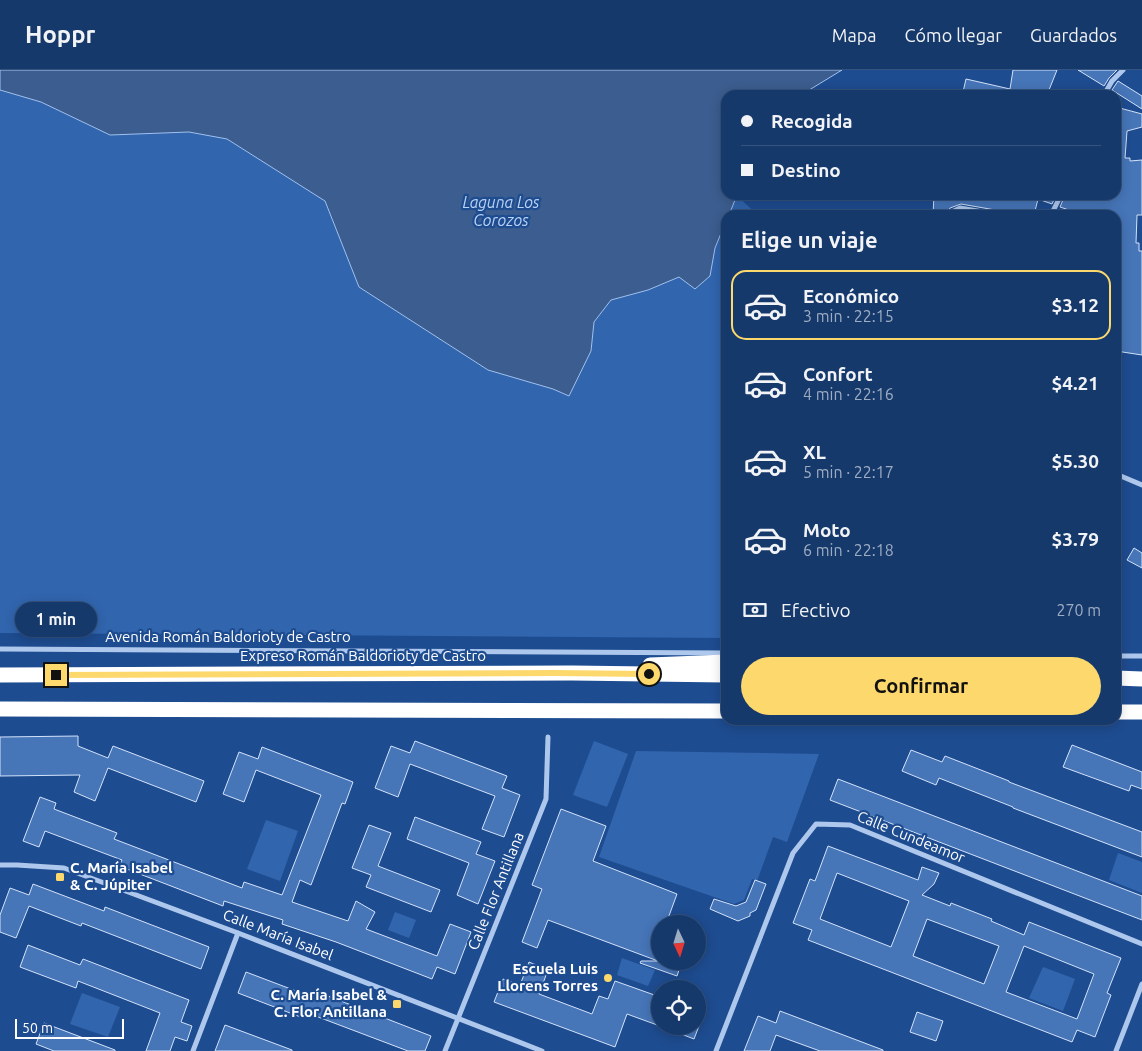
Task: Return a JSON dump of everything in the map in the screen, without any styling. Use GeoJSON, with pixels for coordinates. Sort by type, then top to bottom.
{"type":"FeatureCollection","features":[{"type":"Feature","properties":{"kind":"highway"},"geometry":{"type":"LineString","coordinates":[[572,673],[652,664],[721,662]]}},
{"type":"Feature","properties":{"kind":"highway","name":"Expreso Román Baldorioty de Castro"},"geometry":{"type":"LineString","coordinates":[[0,675],[572,673],[721,675]]}},
{"type":"Feature","properties":{"kind":"highway"},"geometry":{"type":"LineString","coordinates":[[1121,678],[1142,679]]}},
{"type":"Feature","properties":{"kind":"highway"},"geometry":{"type":"LineString","coordinates":[[0,709],[721,711]]}},
{"type":"Feature","properties":{"kind":"highway"},"geometry":{"type":"LineString","coordinates":[[1121,712],[1142,712]]}},
{"type":"Feature","properties":{"kind":"street"},"geometry":{"type":"LineString","coordinates":[[1107,90],[1112,81],[1123,70]]}},
{"type":"Feature","properties":{"kind":"street"},"geometry":{"type":"LineString","coordinates":[[956,210],[960,208],[971,210]]}},
{"type":"Feature","properties":{"kind":"street"},"geometry":{"type":"LineString","coordinates":[[1121,476],[1142,485]]}},
{"type":"Feature","properties":{"kind":"street","name":"Avenida Román Baldorioty de Castro"},"geometry":{"type":"LineString","coordinates":[[0,649],[721,653]]}},
{"type":"Feature","properties":{"kind":"street"},"geometry":{"type":"LineString","coordinates":[[1121,656],[1142,656]]}},
{"type":"Feature","properties":{"kind":"street","name":"Calle Flor Antillana"},"geometry":{"type":"LineString","coordinates":[[445,1051],[546,799],[548,737]]}},
{"type":"Feature","properties":{"kind":"street","name":"Calle Cundeamor"},"geometry":{"type":"LineString","coordinates":[[716,1051],[793,853],[816,824],[850,825],[1142,944]]}},
{"type":"Feature","properties":{"kind":"street","name":"Calle María Isabel"},"geometry":{"type":"LineString","coordinates":[[0,865],[64,868],[238,933],[542,1051]]}},
{"type":"Feature","properties":{"kind":"street"},"geometry":{"type":"LineString","coordinates":[[193,1051],[238,933]]}},
{"type":"Feature","properties":{"kind":"street"},"geometry":{"type":"LineString","coordinates":[[1116,1051],[1142,984]]}},
{"type":"Feature","properties":{"kind":"shaded area"},"geometry":{"type":"Polygon","coordinates":[[[0,90],[41,102],[110,135],[189,132],[227,139],[325,201],[359,287],[488,370],[553,389],[569,396],[591,351],[594,322],[611,300],[648,290],[679,276],[695,289],[710,276],[715,248],[721,233],[721,638],[0,633],[0,90]]]}},
{"type":"Feature","properties":{"kind":"shaded area"},"geometry":{"type":"Polygon","coordinates":[[[735,200],[741,200],[752,210],[731,210],[735,200]]]}},
{"type":"Feature","properties":{"kind":"shaded area"},"geometry":{"type":"Polygon","coordinates":[[[594,741],[628,754],[607,807],[573,795],[594,741]]]}},
{"type":"Feature","properties":{"kind":"shaded area"},"geometry":{"type":"Polygon","coordinates":[[[636,751],[819,754],[787,842],[773,837],[757,881],[752,879],[744,900],[734,904],[599,857],[636,751]]]}},
{"type":"Feature","properties":{"kind":"shaded area"},"geometry":{"type":"Polygon","coordinates":[[[266,820],[298,831],[280,881],[247,869],[266,820]]]}},
{"type":"Feature","properties":{"kind":"shaded area"},"geometry":{"type":"Polygon","coordinates":[[[1118,853],[1142,862],[1142,893],[1109,880],[1118,853]]]}},
{"type":"Feature","properties":{"kind":"shaded area"},"geometry":{"type":"Polygon","coordinates":[[[395,912],[416,920],[409,938],[388,930],[395,912]]]}},
{"type":"Feature","properties":{"kind":"shaded area"},"geometry":{"type":"Polygon","coordinates":[[[622,958],[655,970],[648,986],[617,975],[622,958]]]}},
{"type":"Feature","properties":{"kind":"shaded area"},"geometry":{"type":"Polygon","coordinates":[[[1043,967],[1075,979],[1063,1011],[1029,998],[1043,967]]]}},
{"type":"Feature","properties":{"kind":"shaded area"},"geometry":{"type":"Polygon","coordinates":[[[82,993],[120,1007],[108,1037],[70,1024],[82,993]]]}},
{"type":"Feature","properties":{"kind":"water","name":"Laguna Los Corozos"},"geometry":{"type":"Polygon","coordinates":[[[0,70],[842,70],[809,90],[721,90],[721,200],[735,200],[731,210],[721,210],[721,233],[715,248],[710,276],[695,289],[679,277],[648,290],[611,300],[594,322],[591,351],[569,396],[553,389],[488,370],[359,287],[325,201],[227,139],[189,132],[110,135],[41,102],[0,90],[0,70]]]}},
{"type":"Feature","properties":{"kind":"building"},"geometry":{"type":"Polygon","coordinates":[[[1013,70],[1057,70],[1049,90],[963,90],[966,79],[1010,89],[1013,70]]]}},
{"type":"Feature","properties":{"kind":"building"},"geometry":{"type":"Polygon","coordinates":[[[1078,70],[1117,70],[1104,86],[1078,70]]]}},
{"type":"Feature","properties":{"kind":"building"},"geometry":{"type":"Polygon","coordinates":[[[1118,81],[1142,96],[1142,109],[1121,96],[1121,90],[1112,90],[1118,81]]]}},
{"type":"Feature","properties":{"kind":"building"},"geometry":{"type":"Polygon","coordinates":[[[1121,108],[1142,114],[1142,127],[1127,131],[1125,158],[1130,158],[1130,161],[1142,160],[1142,215],[1137,215],[1136,243],[1139,243],[1139,251],[1142,251],[1142,355],[1121,352],[1121,210],[1069,210],[1060,207],[1063,200],[1121,200],[1121,108]]]}},
{"type":"Feature","properties":{"kind":"building"},"geometry":{"type":"Polygon","coordinates":[[[934,200],[1038,200],[1035,210],[995,210],[961,204],[949,210],[933,210],[934,200]]]}},
{"type":"Feature","properties":{"kind":"building"},"geometry":{"type":"Polygon","coordinates":[[[1041,200],[1054,200],[1052,204],[1041,200]]]}},
{"type":"Feature","properties":{"kind":"building"},"geometry":{"type":"Polygon","coordinates":[[[1134,548],[1142,553],[1142,568],[1127,560],[1134,548]]]}},
{"type":"Feature","properties":{"kind":"building"},"geometry":{"type":"Polygon","coordinates":[[[78,736],[78,746],[108,758],[113,746],[204,781],[196,802],[108,768],[95,801],[74,792],[80,775],[0,776],[0,737],[78,736]]]}},
{"type":"Feature","properties":{"kind":"building"},"geometry":{"type":"Polygon","coordinates":[[[415,741],[507,776],[502,788],[520,795],[504,837],[482,829],[495,796],[410,764],[398,797],[375,788],[391,746],[410,753],[415,741]]]}},
{"type":"Feature","properties":{"kind":"building"},"geometry":{"type":"Polygon","coordinates":[[[1072,745],[1142,772],[1142,789],[1131,785],[1129,791],[1063,767],[1072,745]]]}},
{"type":"Feature","properties":{"kind":"building"},"geometry":{"type":"Polygon","coordinates":[[[262,747],[353,782],[345,804],[342,803],[311,885],[300,880],[292,902],[348,921],[356,901],[375,912],[366,929],[437,956],[450,924],[471,932],[455,974],[437,967],[432,979],[336,942],[282,924],[283,920],[224,901],[223,906],[119,866],[122,860],[45,831],[39,847],[23,841],[40,797],[56,803],[54,809],[117,833],[114,839],[242,888],[244,882],[282,895],[321,795],[256,770],[244,802],[223,794],[239,752],[258,759],[262,747]]]}},
{"type":"Feature","properties":{"kind":"building"},"geometry":{"type":"Polygon","coordinates":[[[911,750],[942,762],[945,756],[1142,832],[1142,857],[939,778],[936,785],[902,771],[911,750]]]}},
{"type":"Feature","properties":{"kind":"building"},"geometry":{"type":"Polygon","coordinates":[[[838,779],[1142,896],[1142,920],[830,800],[838,779]]]}},
{"type":"Feature","properties":{"kind":"building"},"geometry":{"type":"Polygon","coordinates":[[[561,809],[606,826],[593,861],[677,894],[669,915],[651,915],[651,958],[548,920],[537,948],[522,942],[542,889],[532,885],[561,809]]]}},
{"type":"Feature","properties":{"kind":"building"},"geometry":{"type":"Polygon","coordinates":[[[415,817],[481,842],[476,854],[495,861],[478,904],[457,895],[469,863],[407,839],[415,817]]]}},
{"type":"Feature","properties":{"kind":"building"},"geometry":{"type":"Polygon","coordinates":[[[369,825],[391,833],[378,866],[440,890],[431,912],[366,887],[371,875],[352,868],[369,825]]]}},
{"type":"Feature","properties":{"kind":"building"},"geometry":{"type":"Polygon","coordinates":[[[828,846],[918,880],[922,867],[939,873],[934,884],[922,895],[950,906],[951,903],[992,919],[991,921],[1024,935],[1029,922],[1121,958],[1107,993],[1111,995],[1095,1037],[1077,1030],[1072,1042],[808,940],[812,930],[793,923],[810,879],[815,881],[828,846]],[[837,873],[820,919],[891,947],[909,901],[837,873]],[[927,919],[913,956],[984,984],[999,946],[927,919]],[[1024,946],[1006,992],[1077,1019],[1094,974],[1024,946]]]}},
{"type":"Feature","properties":{"kind":"building"},"geometry":{"type":"Polygon","coordinates":[[[755,880],[766,884],[756,910],[750,913],[750,916],[738,921],[710,909],[714,899],[736,906],[746,902],[755,880]]]}},
{"type":"Feature","properties":{"kind":"building"},"geometry":{"type":"Polygon","coordinates":[[[33,884],[104,911],[105,907],[209,947],[201,969],[82,923],[81,926],[29,906],[16,938],[0,932],[0,915],[10,888],[29,895],[33,884]]]}},
{"type":"Feature","properties":{"kind":"building"},"geometry":{"type":"Polygon","coordinates":[[[28,945],[80,965],[83,959],[189,1000],[181,1022],[192,1026],[187,1041],[175,1037],[170,1051],[146,1051],[160,1013],[78,981],[76,988],[20,967],[28,945]]]}},
{"type":"Feature","properties":{"kind":"building"},"geometry":{"type":"Polygon","coordinates":[[[641,961],[651,961],[651,967],[640,963],[641,961]]]}},
{"type":"Feature","properties":{"kind":"building"},"geometry":{"type":"Polygon","coordinates":[[[529,962],[548,970],[539,994],[592,1014],[599,996],[608,999],[615,981],[651,994],[651,1023],[627,1014],[615,1047],[494,1002],[503,979],[520,985],[529,962]]]}},
{"type":"Feature","properties":{"kind":"building"},"geometry":{"type":"Polygon","coordinates":[[[660,970],[679,970],[677,976],[660,970]]]}},
{"type":"Feature","properties":{"kind":"building"},"geometry":{"type":"Polygon","coordinates":[[[246,972],[325,1002],[328,996],[431,1036],[425,1051],[408,1051],[305,1012],[303,1018],[238,993],[246,972]]]}},
{"type":"Feature","properties":{"kind":"building"},"geometry":{"type":"Polygon","coordinates":[[[780,1011],[883,1051],[820,1051],[776,1035],[770,1051],[744,1051],[758,1016],[776,1023],[780,1011]]]}},
{"type":"Feature","properties":{"kind":"building"},"geometry":{"type":"Polygon","coordinates":[[[917,1012],[943,1021],[936,1041],[910,1032],[917,1012]]]}},
{"type":"Feature","properties":{"kind":"building"},"geometry":{"type":"Polygon","coordinates":[[[44,1023],[115,1051],[54,1051],[36,1044],[44,1023]]]}},
{"type":"Feature","properties":{"kind":"building"},"geometry":{"type":"Polygon","coordinates":[[[225,1025],[292,1050],[292,1051],[215,1051],[225,1025]]]}},
{"type":"Feature","properties":{"kind":"building"},"geometry":{"type":"Polygon","coordinates":[[[684,1035],[696,1035],[694,1039],[684,1035]]]}},
{"type":"Feature","properties":{"kind":"place","name":"C. María Isabel & C. Júpiter"},"geometry":{"type":"Point","coordinates":[60,877]}},
{"type":"Feature","properties":{"kind":"place","name":"Escuela Luis Llorens Torres"},"geometry":{"type":"Point","coordinates":[608,978]}},
{"type":"Feature","properties":{"kind":"place","name":"C. María Isabel & C. Flor Antillana"},"geometry":{"type":"Point","coordinates":[397,1004]}},
{"type":"Feature","properties":{"kind":"route"},"geometry":{"type":"LineString","coordinates":[[56,675],[649,674]]}}]}
